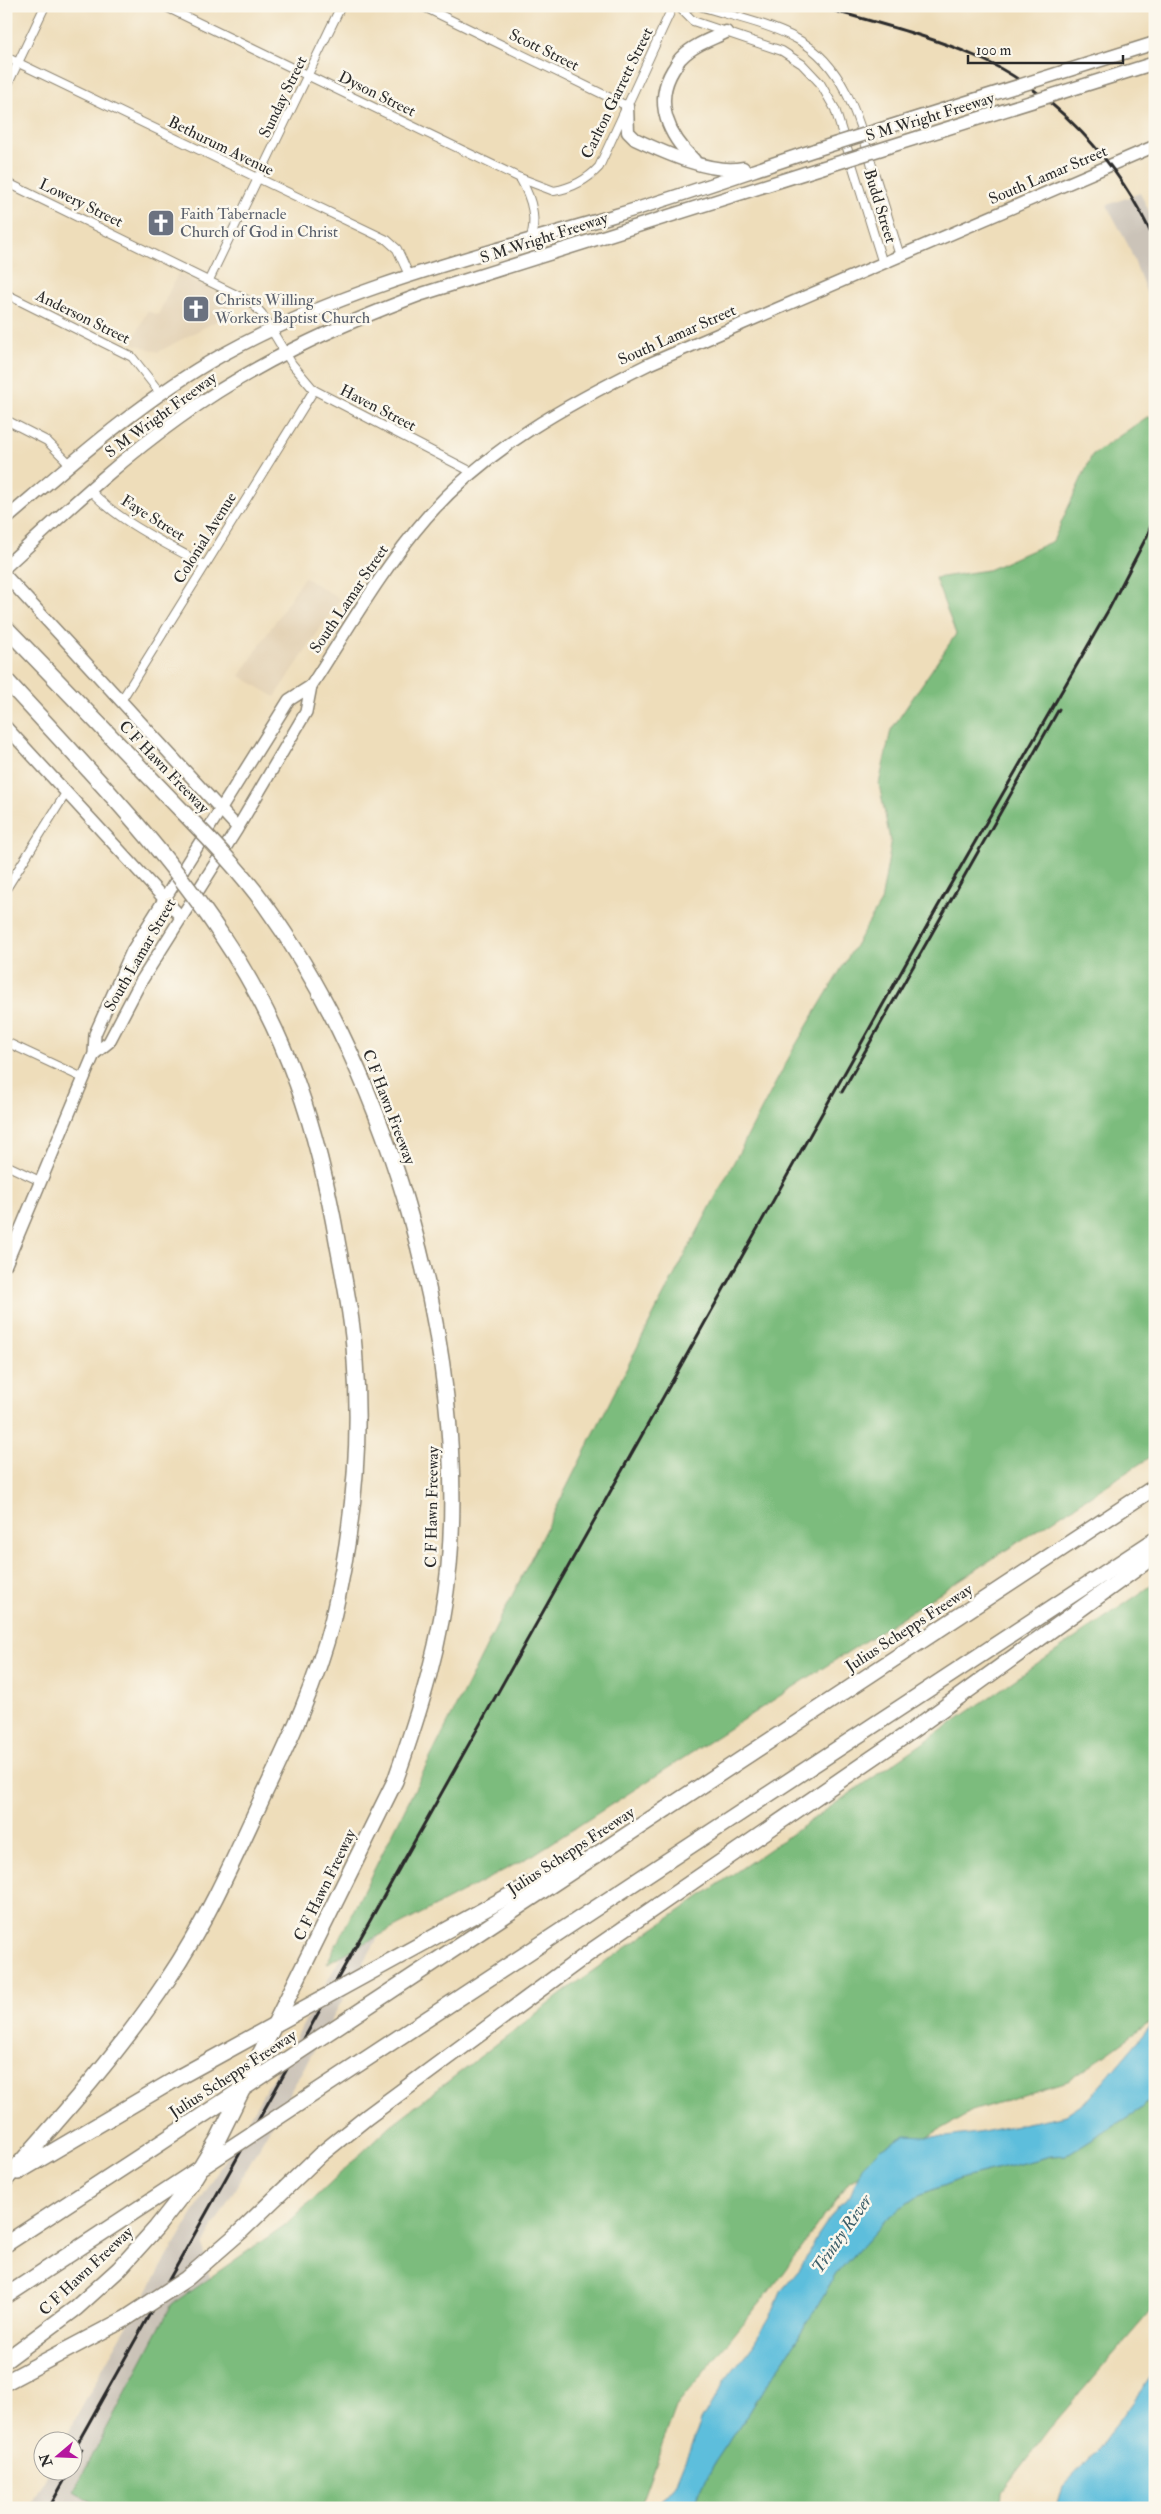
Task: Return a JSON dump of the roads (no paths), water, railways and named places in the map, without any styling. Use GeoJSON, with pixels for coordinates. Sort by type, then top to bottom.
{"type":"FeatureCollection","features":[{"type":"Feature","properties":{"kind":"highway","name":"C F Hawn Freeway"},"geometry":{"type":"LineString","coordinates":[[6,628],[233,864],[279,925],[325,1002],[359,1072],[401,1188],[417,1248],[443,1371],[453,1478],[445,1598],[432,1663],[413,1731],[391,1790],[218,2139],[174,2208],[132,2256],[76,2308],[6,2360]]}},
{"type":"Feature","properties":{"kind":"highway"},"geometry":{"type":"LineString","coordinates":[[6,680],[130,817],[220,932],[275,1026],[303,1095],[314,1131],[330,1201],[355,1358],[358,1439],[349,1540],[323,1656],[303,1712],[209,1909],[168,1979],[131,2031],[65,2113],[6,2179]]}},
{"type":"Feature","properties":{"kind":"highway","name":"Julius Schepps Freeway"},"geometry":{"type":"LineString","coordinates":[[6,2244],[1155,1488]]}},
{"type":"Feature","properties":{"kind":"highway"},"geometry":{"type":"LineString","coordinates":[[6,2296],[1155,1540]]}},
{"type":"Feature","properties":{"kind":"highway"},"geometry":{"type":"LineString","coordinates":[[6,2382],[125,2318],[186,2279],[240,2232],[320,2155],[367,2117],[593,1950],[906,1735],[1155,1555]]}},
{"type":"Feature","properties":{"kind":"highway"},"geometry":{"type":"LineString","coordinates":[[6,2179],[181,2076],[666,1810]]}},
{"type":"Feature","properties":{"kind":"main road"},"geometry":{"type":"LineString","coordinates":[[698,163],[682,148],[668,128],[664,108],[666,82],[682,57],[726,32]]}},
{"type":"Feature","properties":{"kind":"main road","name":"S M Wright Freeway"},"geometry":{"type":"LineString","coordinates":[[6,519],[70,464],[161,394],[220,356],[271,329],[354,294],[459,258],[616,215],[1155,42]]}},
{"type":"Feature","properties":{"kind":"main road","name":"S M Wright Freeway"},"geometry":{"type":"LineString","coordinates":[[6,566],[134,452],[180,416],[285,352],[362,316],[422,294],[1155,63]]}},
{"type":"Feature","properties":{"kind":"main road"},"geometry":{"type":"LineString","coordinates":[[627,106],[628,132],[634,139],[698,163],[730,170],[815,150]]}},
{"type":"Feature","properties":{"kind":"main road","name":"South Lamar Street"},"geometry":{"type":"LineString","coordinates":[[94,1054],[109,1042],[136,990],[238,827],[306,712],[311,686],[361,607],[412,536],[445,498],[472,472],[535,425],[577,400],[650,364],[1155,146]]}},
{"type":"Feature","properties":{"kind":"main road","name":"C F Hawn Freeway"},"geometry":{"type":"LineString","coordinates":[[6,576],[238,827]]}},
{"type":"Feature","properties":{"kind":"main road","name":"South Lamar Street"},"geometry":{"type":"LineString","coordinates":[[6,1264],[94,1054],[94,1034],[132,951],[220,808],[290,700],[311,686]]}},
{"type":"Feature","properties":{"kind":"main road"},"geometry":{"type":"LineString","coordinates":[[6,727],[181,917]]}},
{"type":"Feature","properties":{"kind":"street"},"geometry":{"type":"LineString","coordinates":[[6,88],[45,6]]}},
{"type":"Feature","properties":{"kind":"street","name":"Dyson Street"},"geometry":{"type":"LineString","coordinates":[[164,6],[520,178]]}},
{"type":"Feature","properties":{"kind":"street","name":"Sunday Street"},"geometry":{"type":"LineString","coordinates":[[209,280],[309,76],[341,6]]}},
{"type":"Feature","properties":{"kind":"street","name":"Scott Street"},"geometry":{"type":"LineString","coordinates":[[422,6],[627,106]]}},
{"type":"Feature","properties":{"kind":"street","name":"Carlton Garrett Street"},"geometry":{"type":"LineString","coordinates":[[520,178],[554,191],[590,176],[606,156],[673,6]]}},
{"type":"Feature","properties":{"kind":"street","name":"Budd Street"},"geometry":{"type":"LineString","coordinates":[[680,7],[693,6]]}},
{"type":"Feature","properties":{"kind":"street","name":"Budd Street"},"geometry":{"type":"LineString","coordinates":[[700,6],[774,29],[798,39],[817,54],[839,80],[860,124],[900,256]]}},
{"type":"Feature","properties":{"kind":"street","name":"Budd Street"},"geometry":{"type":"LineString","coordinates":[[680,7],[693,21],[782,51],[802,64],[820,83],[835,109],[883,264]]}},
{"type":"Feature","properties":{"kind":"street","name":"Bethurum Avenue"},"geometry":{"type":"LineString","coordinates":[[6,57],[387,240],[397,249],[409,275]]}},
{"type":"Feature","properties":{"kind":"street"},"geometry":{"type":"LineString","coordinates":[[520,178],[525,187],[534,216],[534,230],[530,240]]}},
{"type":"Feature","properties":{"kind":"street","name":"Lowery Street"},"geometry":{"type":"LineString","coordinates":[[6,182],[209,280],[250,302],[262,314],[285,352]]}},
{"type":"Feature","properties":{"kind":"street","name":"Anderson Street"},"geometry":{"type":"LineString","coordinates":[[6,294],[132,357],[161,394]]}},
{"type":"Feature","properties":{"kind":"street","name":"Haven Street"},"geometry":{"type":"LineString","coordinates":[[285,352],[314,390],[472,472]]}},
{"type":"Feature","properties":{"kind":"street","name":"Colonial Avenue"},"geometry":{"type":"LineString","coordinates":[[121,701],[314,390]]}},
{"type":"Feature","properties":{"kind":"street"},"geometry":{"type":"LineString","coordinates":[[6,420],[47,441],[70,464]]}},
{"type":"Feature","properties":{"kind":"street","name":"Faye Street"},"geometry":{"type":"LineString","coordinates":[[90,490],[124,517],[204,566]]}},
{"type":"Feature","properties":{"kind":"street"},"geometry":{"type":"LineString","coordinates":[[6,889],[66,792]]}},
{"type":"Feature","properties":{"kind":"street"},"geometry":{"type":"LineString","coordinates":[[6,1042],[83,1078]]}},
{"type":"Feature","properties":{"kind":"street"},"geometry":{"type":"LineString","coordinates":[[6,1165],[40,1181]]}},
{"type":"Feature","properties":{"kind":"water","name":"Trinity River"},"geometry":{"type":"Polygon","coordinates":[[[1155,2021],[1153,2097],[1142,2108],[1066,2155],[1051,2156],[963,2178],[919,2195],[899,2209],[879,2226],[836,2274],[795,2343],[715,2462],[692,2508],[654,2508],[675,2484],[701,2421],[725,2380],[753,2345],[771,2315],[781,2291],[800,2269],[817,2237],[837,2207],[850,2196],[862,2167],[880,2149],[906,2135],[946,2137],[977,2133],[1066,2115],[1087,2101],[1155,2021]]]}},
{"type":"Feature","properties":{"kind":"water"},"geometry":{"type":"Polygon","coordinates":[[[1155,2371],[1155,2508],[1057,2508],[1063,2486],[1097,2451],[1155,2371]]]}},
{"type":"Feature","properties":{"kind":"railway"},"geometry":{"type":"LineString","coordinates":[[819,6],[956,48],[1004,71],[1032,88],[1082,132],[1104,158],[1124,185],[1141,213],[1155,242]]}},
{"type":"Feature","properties":{"kind":"railway"},"geometry":{"type":"LineString","coordinates":[[82,2435],[937,908],[1109,609],[1147,536],[1155,515]]}},
{"type":"Feature","properties":{"kind":"railway"},"geometry":{"type":"LineString","coordinates":[[842,1092],[1059,709]]}},
{"type":"Feature","properties":{"kind":"railway"},"geometry":{"type":"LineString","coordinates":[[49,2508],[63,2482]]}},
{"type":"Feature","properties":{"kind":"place","name":"Faith Tabernacle Church of God in Christ"},"geometry":{"type":"Point","coordinates":[161,223]}},
{"type":"Feature","properties":{"kind":"place","name":"Christs Willing Workers Baptist Church"},"geometry":{"type":"Point","coordinates":[196,309]}}]}
